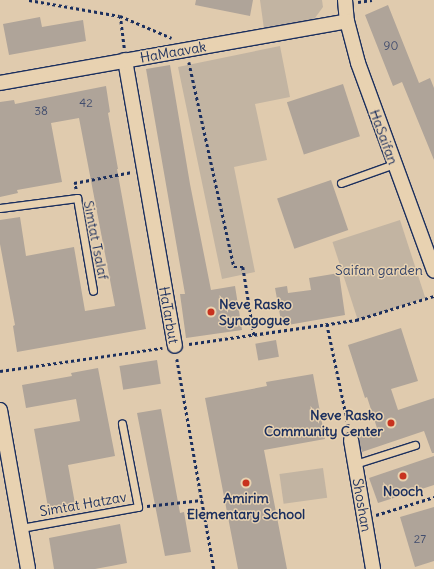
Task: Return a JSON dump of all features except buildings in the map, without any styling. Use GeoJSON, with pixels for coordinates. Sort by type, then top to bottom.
{"type":"FeatureCollection","features":[{"type":"Feature","properties":{"kind":"street","name":"HaSaifan"},"geometry":{"type":"LineString","coordinates":[[345,0],[347,21],[358,63],[434,271]]}},
{"type":"Feature","properties":{"kind":"street","name":"HaMaavak"},"geometry":{"type":"LineString","coordinates":[[0,83],[347,21]]}},
{"type":"Feature","properties":{"kind":"street","name":"HaTarbut"},"geometry":{"type":"LineString","coordinates":[[125,60],[175,346]]}},
{"type":"Feature","properties":{"kind":"street"},"geometry":{"type":"LineString","coordinates":[[1,418],[28,569]]}},
{"type":"Feature","properties":{"kind":"street","name":"Shoshan"},"geometry":{"type":"LineString","coordinates":[[351,440],[373,569]]}},
{"type":"Feature","properties":{"kind":"lane"},"geometry":{"type":"LineString","coordinates":[[341,183],[394,164]]}},
{"type":"Feature","properties":{"kind":"lane","name":"Simtat Tsalaf"},"geometry":{"type":"LineString","coordinates":[[0,208],[77,198],[93,291]]}},
{"type":"Feature","properties":{"kind":"lane","name":"Simtat Hatzav"},"geometry":{"type":"LineString","coordinates":[[21,528],[138,507],[122,424]]}},
{"type":"Feature","properties":{"kind":"lane"},"geometry":{"type":"LineString","coordinates":[[355,464],[415,445]]}},
{"type":"Feature","properties":{"kind":"path"},"geometry":{"type":"LineString","coordinates":[[29,0],[120,16],[174,39]]}},
{"type":"Feature","properties":{"kind":"path"},"geometry":{"type":"LineString","coordinates":[[120,16],[125,60]]}},
{"type":"Feature","properties":{"kind":"path"},"geometry":{"type":"LineString","coordinates":[[186,50],[234,267],[243,267],[254,335]]}},
{"type":"Feature","properties":{"kind":"path"},"geometry":{"type":"LineString","coordinates":[[77,198],[74,183],[144,169]]}},
{"type":"Feature","properties":{"kind":"path"},"geometry":{"type":"LineString","coordinates":[[356,320],[434,296]]}},
{"type":"Feature","properties":{"kind":"path"},"geometry":{"type":"LineString","coordinates":[[327,324],[351,440]]}},
{"type":"Feature","properties":{"kind":"path","name":"HaTarbut"},"geometry":{"type":"LineString","coordinates":[[175,346],[214,569]]}},
{"type":"Feature","properties":{"kind":"path"},"geometry":{"type":"LineString","coordinates":[[364,519],[434,497]]}},
{"type":"Feature","properties":{"kind":"path"},"geometry":{"type":"LineString","coordinates":[[138,507],[202,500]]}},
{"type":"Feature","properties":{"kind":"green space"},"geometry":{"type":"Polygon","coordinates":[[[260,0],[322,0],[323,7],[312,22],[264,29],[260,0]]]}},
{"type":"Feature","properties":{"kind":"green space"},"geometry":{"type":"Polygon","coordinates":[[[280,46],[290,97],[255,104],[267,160],[234,167],[255,272],[222,279],[178,67],[280,46]]]}},
{"type":"Feature","properties":{"kind":"green space","name":"Saifan garden"},"geometry":{"type":"Polygon","coordinates":[[[400,220],[425,298],[358,320],[332,242],[400,220]]]}},
{"type":"Feature","properties":{"kind":"green space"},"geometry":{"type":"Polygon","coordinates":[[[323,468],[327,498],[284,504],[279,474],[323,468]]]}},
{"type":"Feature","properties":{"kind":"place","name":"Neve Rasko Synagogue"},"geometry":{"type":"Point","coordinates":[211,312]}},
{"type":"Feature","properties":{"kind":"place","name":"Neve Rasko Community Center"},"geometry":{"type":"Point","coordinates":[391,423]}},
{"type":"Feature","properties":{"kind":"place","name":"Nooch"},"geometry":{"type":"Point","coordinates":[403,476]}},
{"type":"Feature","properties":{"kind":"place","name":"Amirim Elementary School"},"geometry":{"type":"Point","coordinates":[246,483]}}]}
